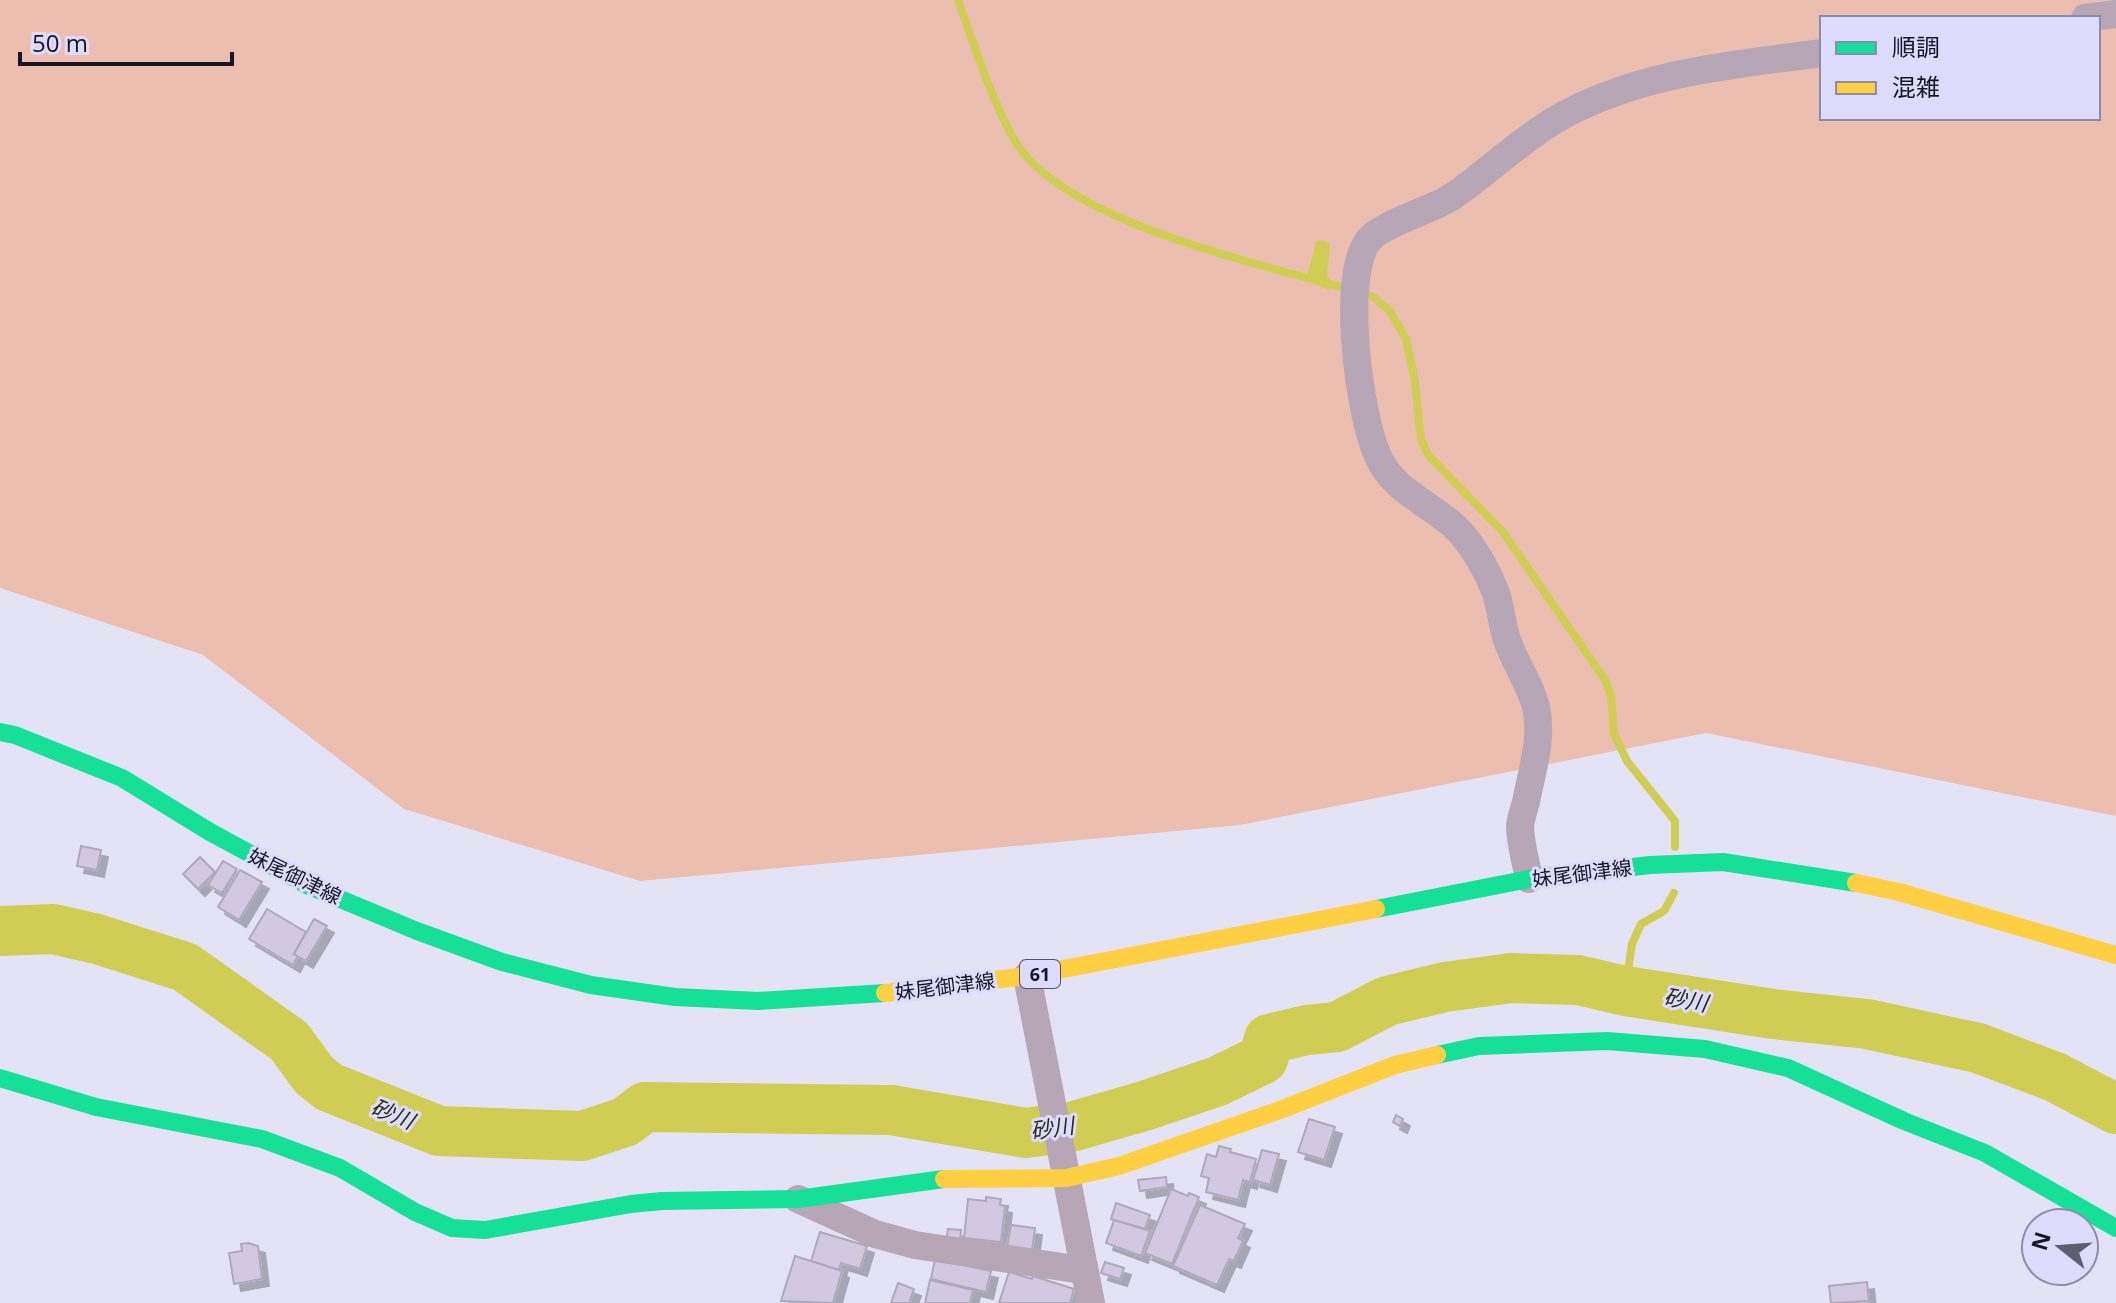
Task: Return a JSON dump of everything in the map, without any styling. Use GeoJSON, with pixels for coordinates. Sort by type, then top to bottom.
{"type":"FeatureCollection","features":[{"type":"Feature","properties":{"kind":"street"},"geometry":{"type":"LineString","coordinates":[[1529,879],[1520,826],[1540,737],[1535,705],[1507,640],[1495,592],[1479,560],[1458,531],[1398,487],[1377,455],[1363,409],[1354,292],[1362,252],[1369,239],[1382,230],[1454,196],[1519,143],[1556,119],[1602,96],[1714,67],[1820,53]]}},
{"type":"Feature","properties":{"kind":"street","name":"妹尾御津線"},"geometry":{"type":"LineString","coordinates":[[0,732],[15,735],[122,778],[210,832],[309,886],[417,931],[502,962],[591,985],[675,997],[758,1001],[858,996],[1027,976],[1529,879],[1650,865],[1723,862],[1814,875],[1899,892],[2116,955]]}},
{"type":"Feature","properties":{"kind":"street"},"geometry":{"type":"LineString","coordinates":[[1027,976],[1082,1270],[1091,1303]]}},
{"type":"Feature","properties":{"kind":"street"},"geometry":{"type":"LineString","coordinates":[[0,1078],[96,1107],[262,1139],[340,1168],[415,1212],[452,1228],[485,1230],[662,1201],[798,1199],[956,1177],[1119,1166],[1280,1110],[1395,1065],[1479,1046],[1607,1041],[1705,1049],[1788,1068],[1904,1121],[1985,1153],[2116,1228]]}},
{"type":"Feature","properties":{"kind":"street"},"geometry":{"type":"LineString","coordinates":[[798,1199],[875,1234],[915,1245],[1082,1270]]}},
{"type":"Feature","properties":{"kind":"shaded area"},"geometry":{"type":"Polygon","coordinates":[[[0,0],[2116,0],[2116,816],[1706,733],[1240,825],[640,881],[404,809],[203,655],[0,588],[0,0]]]}},
{"type":"Feature","properties":{"kind":"shaded area"},"geometry":{"type":"Polygon","coordinates":[[[1322,240],[1330,244],[1329,290],[1306,281],[1316,242],[1322,240]]]}},
{"type":"Feature","properties":{"kind":"building"},"geometry":{"type":"Polygon","coordinates":[[[81,846],[101,850],[97,870],[77,866],[81,846]]]}},
{"type":"Feature","properties":{"kind":"building"},"geometry":{"type":"Polygon","coordinates":[[[200,857],[215,872],[198,889],[183,874],[200,857]]]}},
{"type":"Feature","properties":{"kind":"building"},"geometry":{"type":"Polygon","coordinates":[[[223,861],[237,869],[222,893],[208,885],[223,861]]]}},
{"type":"Feature","properties":{"kind":"building"},"geometry":{"type":"Polygon","coordinates":[[[240,870],[262,882],[239,920],[218,907],[240,870]]]}},
{"type":"Feature","properties":{"kind":"building"},"geometry":{"type":"Polygon","coordinates":[[[267,909],[306,932],[294,954],[298,956],[293,965],[249,939],[267,909]]]}},
{"type":"Feature","properties":{"kind":"building"},"geometry":{"type":"Polygon","coordinates":[[[314,919],[327,926],[306,961],[294,954],[314,919]]]}},
{"type":"Feature","properties":{"kind":"building"},"geometry":{"type":"Polygon","coordinates":[[[1396,1115],[1403,1119],[1400,1126],[1393,1122],[1396,1115]]]}},
{"type":"Feature","properties":{"kind":"building"},"geometry":{"type":"Polygon","coordinates":[[[1309,1119],[1335,1127],[1324,1160],[1298,1152],[1309,1119]]]}},
{"type":"Feature","properties":{"kind":"building"},"geometry":{"type":"Polygon","coordinates":[[[1219,1146],[1256,1159],[1250,1182],[1243,1180],[1238,1200],[1206,1192],[1209,1178],[1201,1176],[1207,1154],[1216,1157],[1219,1146]]]}},
{"type":"Feature","properties":{"kind":"building"},"geometry":{"type":"Polygon","coordinates":[[[1262,1150],[1279,1154],[1270,1185],[1253,1180],[1262,1150]]]}},
{"type":"Feature","properties":{"kind":"building"},"geometry":{"type":"Polygon","coordinates":[[[1166,1177],[1167,1187],[1140,1191],[1138,1180],[1166,1177]]]}},
{"type":"Feature","properties":{"kind":"building"},"geometry":{"type":"Polygon","coordinates":[[[1171,1189],[1199,1197],[1172,1264],[1145,1253],[1171,1189]]]}},
{"type":"Feature","properties":{"kind":"building"},"geometry":{"type":"Polygon","coordinates":[[[986,1197],[1001,1199],[1000,1205],[1005,1206],[1001,1242],[964,1238],[968,1199],[986,1201],[986,1197]]]}},
{"type":"Feature","properties":{"kind":"building"},"geometry":{"type":"Polygon","coordinates":[[[1116,1203],[1150,1215],[1145,1229],[1111,1219],[1116,1203]]]}},
{"type":"Feature","properties":{"kind":"building"},"geometry":{"type":"Polygon","coordinates":[[[1200,1205],[1245,1224],[1238,1238],[1243,1241],[1234,1261],[1229,1259],[1217,1285],[1173,1266],[1200,1205]]]}},
{"type":"Feature","properties":{"kind":"building"},"geometry":{"type":"Polygon","coordinates":[[[1114,1220],[1150,1231],[1141,1256],[1106,1243],[1114,1220]]]}},
{"type":"Feature","properties":{"kind":"building"},"geometry":{"type":"Polygon","coordinates":[[[1011,1225],[1035,1228],[1032,1251],[1007,1248],[1011,1225]]]}},
{"type":"Feature","properties":{"kind":"building"},"geometry":{"type":"Polygon","coordinates":[[[948,1229],[961,1230],[960,1242],[946,1241],[948,1229]]]}},
{"type":"Feature","properties":{"kind":"building"},"geometry":{"type":"Polygon","coordinates":[[[820,1232],[867,1246],[860,1269],[841,1263],[839,1270],[811,1261],[820,1232]]]}},
{"type":"Feature","properties":{"kind":"building"},"geometry":{"type":"Polygon","coordinates":[[[241,1244],[258,1246],[262,1279],[234,1284],[229,1253],[242,1251],[241,1244]]]}},
{"type":"Feature","properties":{"kind":"building"},"geometry":{"type":"Polygon","coordinates":[[[795,1256],[842,1271],[833,1303],[781,1301],[795,1256]]]}},
{"type":"Feature","properties":{"kind":"building"},"geometry":{"type":"Polygon","coordinates":[[[935,1259],[991,1271],[986,1292],[931,1279],[935,1259]]]}},
{"type":"Feature","properties":{"kind":"building"},"geometry":{"type":"Polygon","coordinates":[[[1105,1262],[1124,1268],[1120,1279],[1101,1273],[1105,1262]]]}},
{"type":"Feature","properties":{"kind":"building"},"geometry":{"type":"Polygon","coordinates":[[[1009,1272],[1074,1289],[1070,1303],[999,1303],[1009,1272]]]}},
{"type":"Feature","properties":{"kind":"building"},"geometry":{"type":"Polygon","coordinates":[[[930,1280],[973,1290],[970,1303],[925,1303],[930,1280]]]}},
{"type":"Feature","properties":{"kind":"building"},"geometry":{"type":"Polygon","coordinates":[[[1867,1282],[1869,1301],[1831,1303],[1829,1286],[1867,1282]]]}},
{"type":"Feature","properties":{"kind":"building"},"geometry":{"type":"Polygon","coordinates":[[[898,1283],[914,1289],[909,1303],[891,1303],[898,1283]]]}},
{"type":"Feature","properties":{"kind":"waterway"},"geometry":{"type":"LineString","coordinates":[[958,0],[1006,124],[1015,141],[1039,170],[1075,195],[1166,236],[1348,289]]}},
{"type":"Feature","properties":{"kind":"waterway"},"geometry":{"type":"LineString","coordinates":[[1361,293],[1373,297],[1390,311],[1406,339],[1415,382],[1421,440],[1429,456],[1503,532],[1605,680],[1611,695],[1614,734],[1627,761],[1675,821],[1675,847]]}},
{"type":"Feature","properties":{"kind":"waterway"},"geometry":{"type":"LineString","coordinates":[[1625,991],[1632,944],[1641,924],[1664,911],[1674,893]]}},
{"type":"Feature","properties":{"kind":"waterway","name":"砂川"},"geometry":{"type":"LineString","coordinates":[[0,931],[53,929],[97,939],[185,967],[289,1041],[314,1075],[329,1087],[439,1131],[582,1136],[625,1122],[645,1107],[891,1110],[1026,1133],[1071,1127],[1218,1081],[1263,1059],[1269,1039],[1337,1027],[1387,1001],[1445,987],[1511,978],[1578,980],[1625,991],[1773,1014],[1867,1024],[1978,1048],[2055,1077],[2116,1109]]}},
{"type":"Feature","properties":{"kind":"traffic: fast"},"geometry":{"type":"LineString","coordinates":[[0,732],[15,735],[122,778],[210,832],[309,886],[502,962],[591,985],[675,997],[758,1001],[885,993]]}},
{"type":"Feature","properties":{"kind":"traffic: fast"},"geometry":{"type":"LineString","coordinates":[[1376,909],[1529,879],[1650,865],[1723,862],[1856,883]]}},
{"type":"Feature","properties":{"kind":"traffic: fast"},"geometry":{"type":"LineString","coordinates":[[1437,1055],[1479,1046],[1607,1041],[1705,1049],[1788,1068],[1904,1121],[1985,1153],[2116,1228]]}},
{"type":"Feature","properties":{"kind":"traffic: fast"},"geometry":{"type":"LineString","coordinates":[[0,1078],[96,1107],[262,1139],[340,1168],[415,1212],[452,1228],[485,1230],[631,1204],[798,1199],[944,1179]]}},
{"type":"Feature","properties":{"kind":"traffic: slow"},"geometry":{"type":"LineString","coordinates":[[1856,883],[1899,892],[2116,955]]}},
{"type":"Feature","properties":{"kind":"traffic: slow"},"geometry":{"type":"LineString","coordinates":[[885,993],[1027,976],[1376,909]]}},
{"type":"Feature","properties":{"kind":"traffic: slow"},"geometry":{"type":"LineString","coordinates":[[944,1179],[1066,1178],[1119,1166],[1280,1110],[1395,1065],[1437,1055]]}}]}
